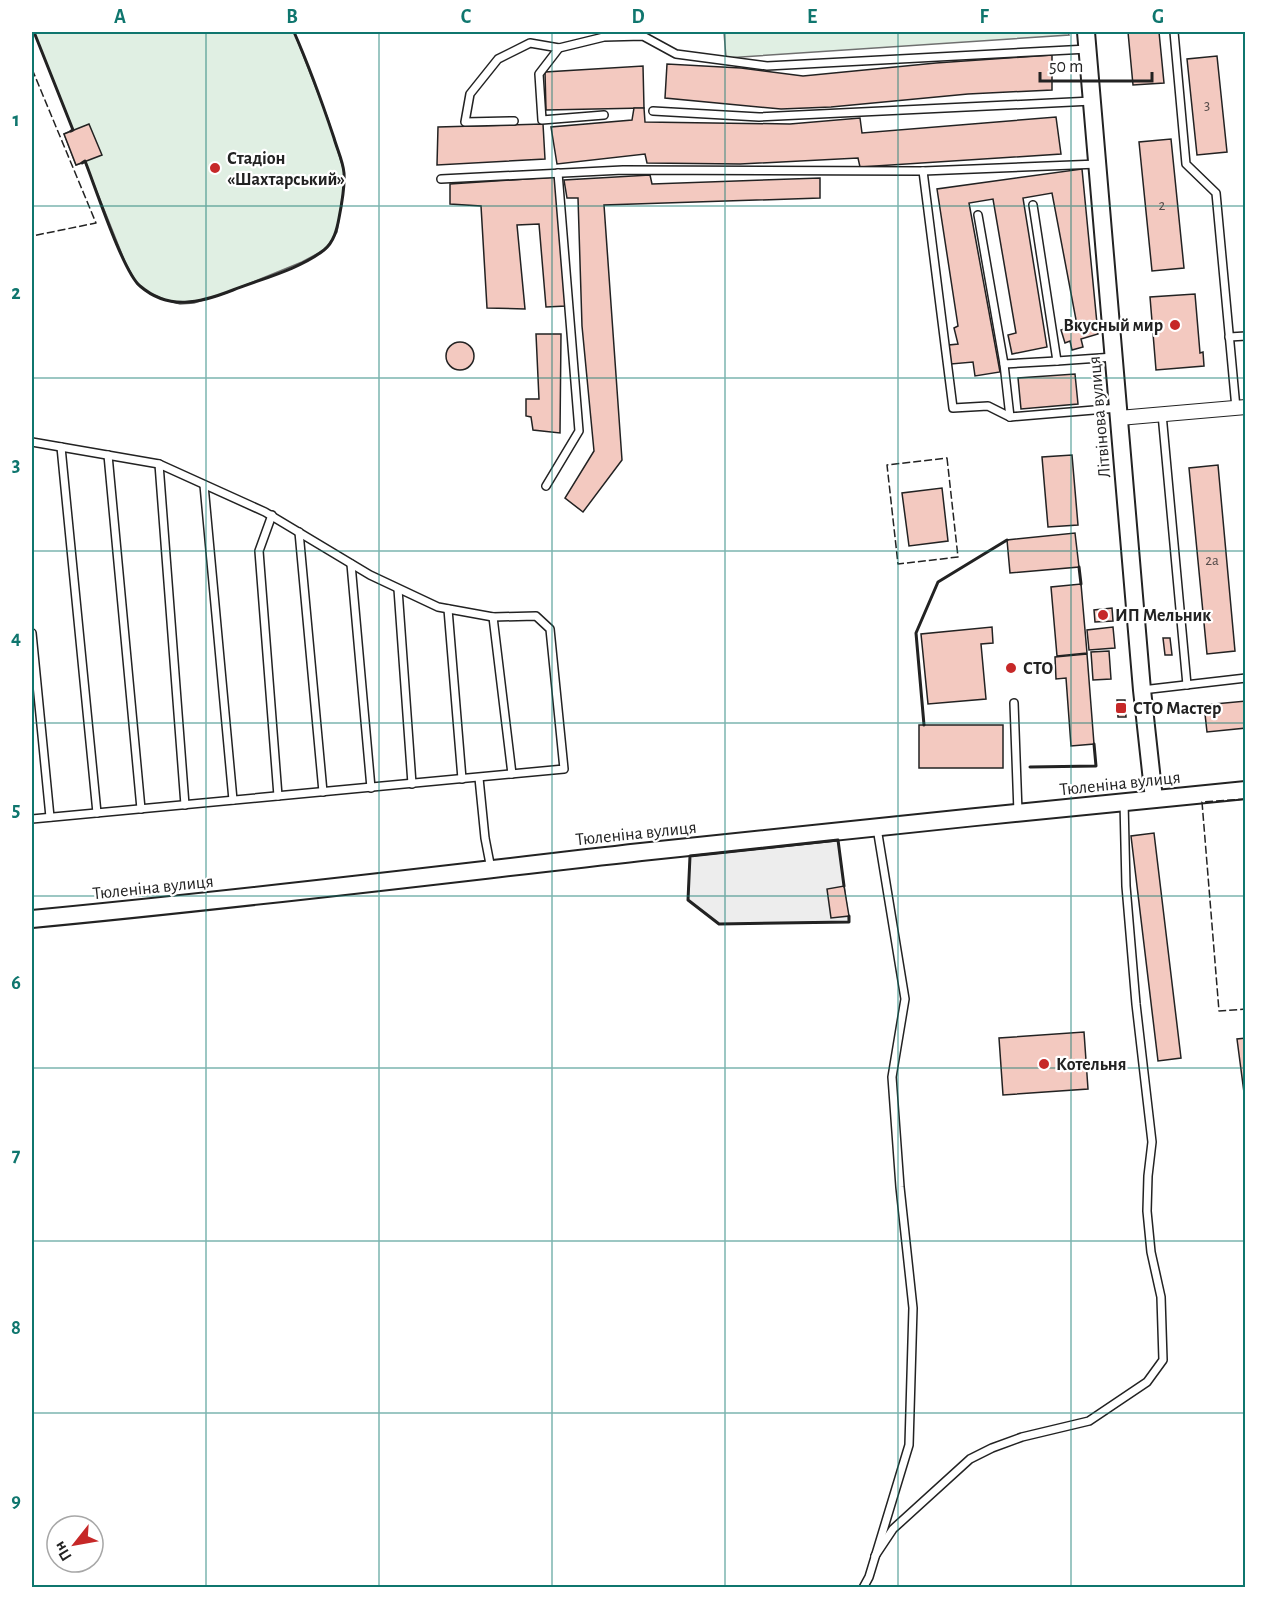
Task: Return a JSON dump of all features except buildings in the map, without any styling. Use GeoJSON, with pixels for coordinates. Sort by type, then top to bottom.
{"type":"FeatureCollection","features":[{"type":"Feature","properties":{"kind":"street","name":"Літвінова вулиця"},"geometry":{"type":"LineString","coordinates":[[1086,32],[1142,690],[1154,799]]}},
{"type":"Feature","properties":{"kind":"street"},"geometry":{"type":"LineString","coordinates":[[1119,413],[1162,414],[1241,408]]}},
{"type":"Feature","properties":{"kind":"street","name":"Тюленіна вулиця"},"geometry":{"type":"LineString","coordinates":[[32,918],[184,904],[877,826],[1245,790]]}},
{"type":"Feature","properties":{"kind":"lane"},"geometry":{"type":"LineString","coordinates":[[1174,32],[1186,164],[1216,193],[1229,337],[1241,408]]}},
{"type":"Feature","properties":{"kind":"lane"},"geometry":{"type":"LineString","coordinates":[[514,121],[465,122],[470,94],[498,59],[530,43],[559,48],[604,37],[643,36],[676,54],[766,66],[1088,50]]}},
{"type":"Feature","properties":{"kind":"lane"},"geometry":{"type":"LineString","coordinates":[[559,48],[539,74],[542,120],[604,115]]}},
{"type":"Feature","properties":{"kind":"lane"},"geometry":{"type":"LineString","coordinates":[[653,111],[759,117],[1092,101]]}},
{"type":"Feature","properties":{"kind":"lane"},"geometry":{"type":"LineString","coordinates":[[441,179],[623,170],[923,171],[1098,164]]}},
{"type":"Feature","properties":{"kind":"lane"},"geometry":{"type":"LineString","coordinates":[[923,171],[953,408],[988,406],[1010,417],[1119,413]]}},
{"type":"Feature","properties":{"kind":"lane"},"geometry":{"type":"LineString","coordinates":[[546,486],[579,431],[558,173]]}},
{"type":"Feature","properties":{"kind":"lane"},"geometry":{"type":"LineString","coordinates":[[1033,205],[1057,361]]}},
{"type":"Feature","properties":{"kind":"lane"},"geometry":{"type":"LineString","coordinates":[[978,215],[1004,364],[1010,417]]}},
{"type":"Feature","properties":{"kind":"lane"},"geometry":{"type":"LineString","coordinates":[[1229,337],[1245,336]]}},
{"type":"Feature","properties":{"kind":"lane"},"geometry":{"type":"LineString","coordinates":[[1004,364],[1114,357]]}},
{"type":"Feature","properties":{"kind":"lane"},"geometry":{"type":"LineString","coordinates":[[1162,414],[1187,685]]}},
{"type":"Feature","properties":{"kind":"lane"},"geometry":{"type":"LineString","coordinates":[[32,442],[159,464],[272,515],[351,564],[438,607],[493,616],[536,616],[550,629],[564,769],[32,819]]}},
{"type":"Feature","properties":{"kind":"lane"},"geometry":{"type":"LineString","coordinates":[[61,447],[97,813]]}},
{"type":"Feature","properties":{"kind":"lane"},"geometry":{"type":"LineString","coordinates":[[108,455],[141,809]]}},
{"type":"Feature","properties":{"kind":"lane"},"geometry":{"type":"LineString","coordinates":[[159,464],[185,805]]}},
{"type":"Feature","properties":{"kind":"lane"},"geometry":{"type":"LineString","coordinates":[[204,485],[233,800]]}},
{"type":"Feature","properties":{"kind":"lane"},"geometry":{"type":"LineString","coordinates":[[272,515],[259,551],[278,796]]}},
{"type":"Feature","properties":{"kind":"lane"},"geometry":{"type":"LineString","coordinates":[[299,532],[323,792]]}},
{"type":"Feature","properties":{"kind":"lane"},"geometry":{"type":"LineString","coordinates":[[351,564],[371,788]]}},
{"type":"Feature","properties":{"kind":"lane"},"geometry":{"type":"LineString","coordinates":[[398,589],[412,784]]}},
{"type":"Feature","properties":{"kind":"lane"},"geometry":{"type":"LineString","coordinates":[[448,609],[462,779]]}},
{"type":"Feature","properties":{"kind":"lane"},"geometry":{"type":"LineString","coordinates":[[493,616],[512,774]]}},
{"type":"Feature","properties":{"kind":"lane"},"geometry":{"type":"LineString","coordinates":[[32,633],[50,817]]}},
{"type":"Feature","properties":{"kind":"lane"},"geometry":{"type":"LineString","coordinates":[[1142,690],[1245,678]]}},
{"type":"Feature","properties":{"kind":"lane"},"geometry":{"type":"LineString","coordinates":[[1014,703],[1018,814]]}},
{"type":"Feature","properties":{"kind":"lane"},"geometry":{"type":"LineString","coordinates":[[479,778],[485,838],[491,869]]}},
{"type":"Feature","properties":{"kind":"lane"},"geometry":{"type":"LineString","coordinates":[[875,1556],[894,1529],[970,1459],[1022,1437],[1089,1421],[1147,1382],[1163,1360],[1161,1297],[1151,1252],[1147,1211],[1152,1142],[1135,994],[1126,886],[1124,802]]}},
{"type":"Feature","properties":{"kind":"lane"},"geometry":{"type":"LineString","coordinates":[[863,1587],[875,1556],[909,1445],[913,1308],[900,1187],[892,1077],[905,999],[877,826]]}},
{"type":"Feature","properties":{"kind":"green space","name":"Стадіон «Шахтарський»"},"geometry":{"type":"Polygon","coordinates":[[[34,32],[294,32],[328,119],[344,171],[337,232],[326,249],[302,262],[226,293],[194,303],[180,304],[166,300],[151,294],[137,284],[125,262],[85,162],[76,165],[64,134],[73,130],[34,32]]]}},
{"type":"Feature","properties":{"kind":"green space"},"geometry":{"type":"Polygon","coordinates":[[[724,32],[1068,32],[1069,35],[726,58],[724,32]]]}},
{"type":"Feature","properties":{"kind":"shaded area"},"geometry":{"type":"Polygon","coordinates":[[[838,840],[849,922],[719,924],[688,900],[690,856],[838,840]]]}},
{"type":"Feature","properties":{"kind":"fence"},"geometry":{"type":"LineString","coordinates":[[32,69],[96,223],[32,236]]}},
{"type":"Feature","properties":{"kind":"fence"},"geometry":{"type":"LineString","coordinates":[[947,458],[958,557],[898,564],[887,465],[947,458]]}},
{"type":"Feature","properties":{"kind":"fence"},"geometry":{"type":"LineString","coordinates":[[1246,799],[1202,802],[1219,1011],[1246,1009]]}},
{"type":"Feature","properties":{"kind":"wall"},"geometry":{"type":"LineString","coordinates":[[34,32],[73,130],[71,131]]}},
{"type":"Feature","properties":{"kind":"wall"},"geometry":{"type":"LineString","coordinates":[[82,163],[85,161],[102,208],[133,278],[151,294],[162,299],[185,302],[221,295],[280,273],[314,257],[327,247],[334,235],[342,201],[344,173],[325,111],[294,32]]}},
{"type":"Feature","properties":{"kind":"wall"},"geometry":{"type":"LineString","coordinates":[[924,725],[916,633],[938,582],[1007,540]]}},
{"type":"Feature","properties":{"kind":"wall"},"geometry":{"type":"LineString","coordinates":[[1079,567],[1081,584]]}},
{"type":"Feature","properties":{"kind":"wall"},"geometry":{"type":"LineString","coordinates":[[1030,767],[1096,766],[1094,744]]}},
{"type":"Feature","properties":{"kind":"wall"},"geometry":{"type":"LineString","coordinates":[[844,886],[838,840],[690,856],[688,900],[719,924],[849,922],[849,916]]}},
{"type":"Feature","properties":{"kind":"place","name":"Стадіон «Шахтарський»"},"geometry":{"type":"Point","coordinates":[215,168]}},
{"type":"Feature","properties":{"kind":"place","name":"Вкусный мир"},"geometry":{"type":"Point","coordinates":[1175,325]}},
{"type":"Feature","properties":{"kind":"place","name":"ИП Мельник"},"geometry":{"type":"Point","coordinates":[1103,615]}},
{"type":"Feature","properties":{"kind":"place","name":"СТО"},"geometry":{"type":"Point","coordinates":[1011,668]}},
{"type":"Feature","properties":{"kind":"place","name":"СТО Мастер"},"geometry":{"type":"Point","coordinates":[1121,708]}},
{"type":"Feature","properties":{"kind":"place","name":"Котельня"},"geometry":{"type":"Point","coordinates":[1044,1064]}}]}
